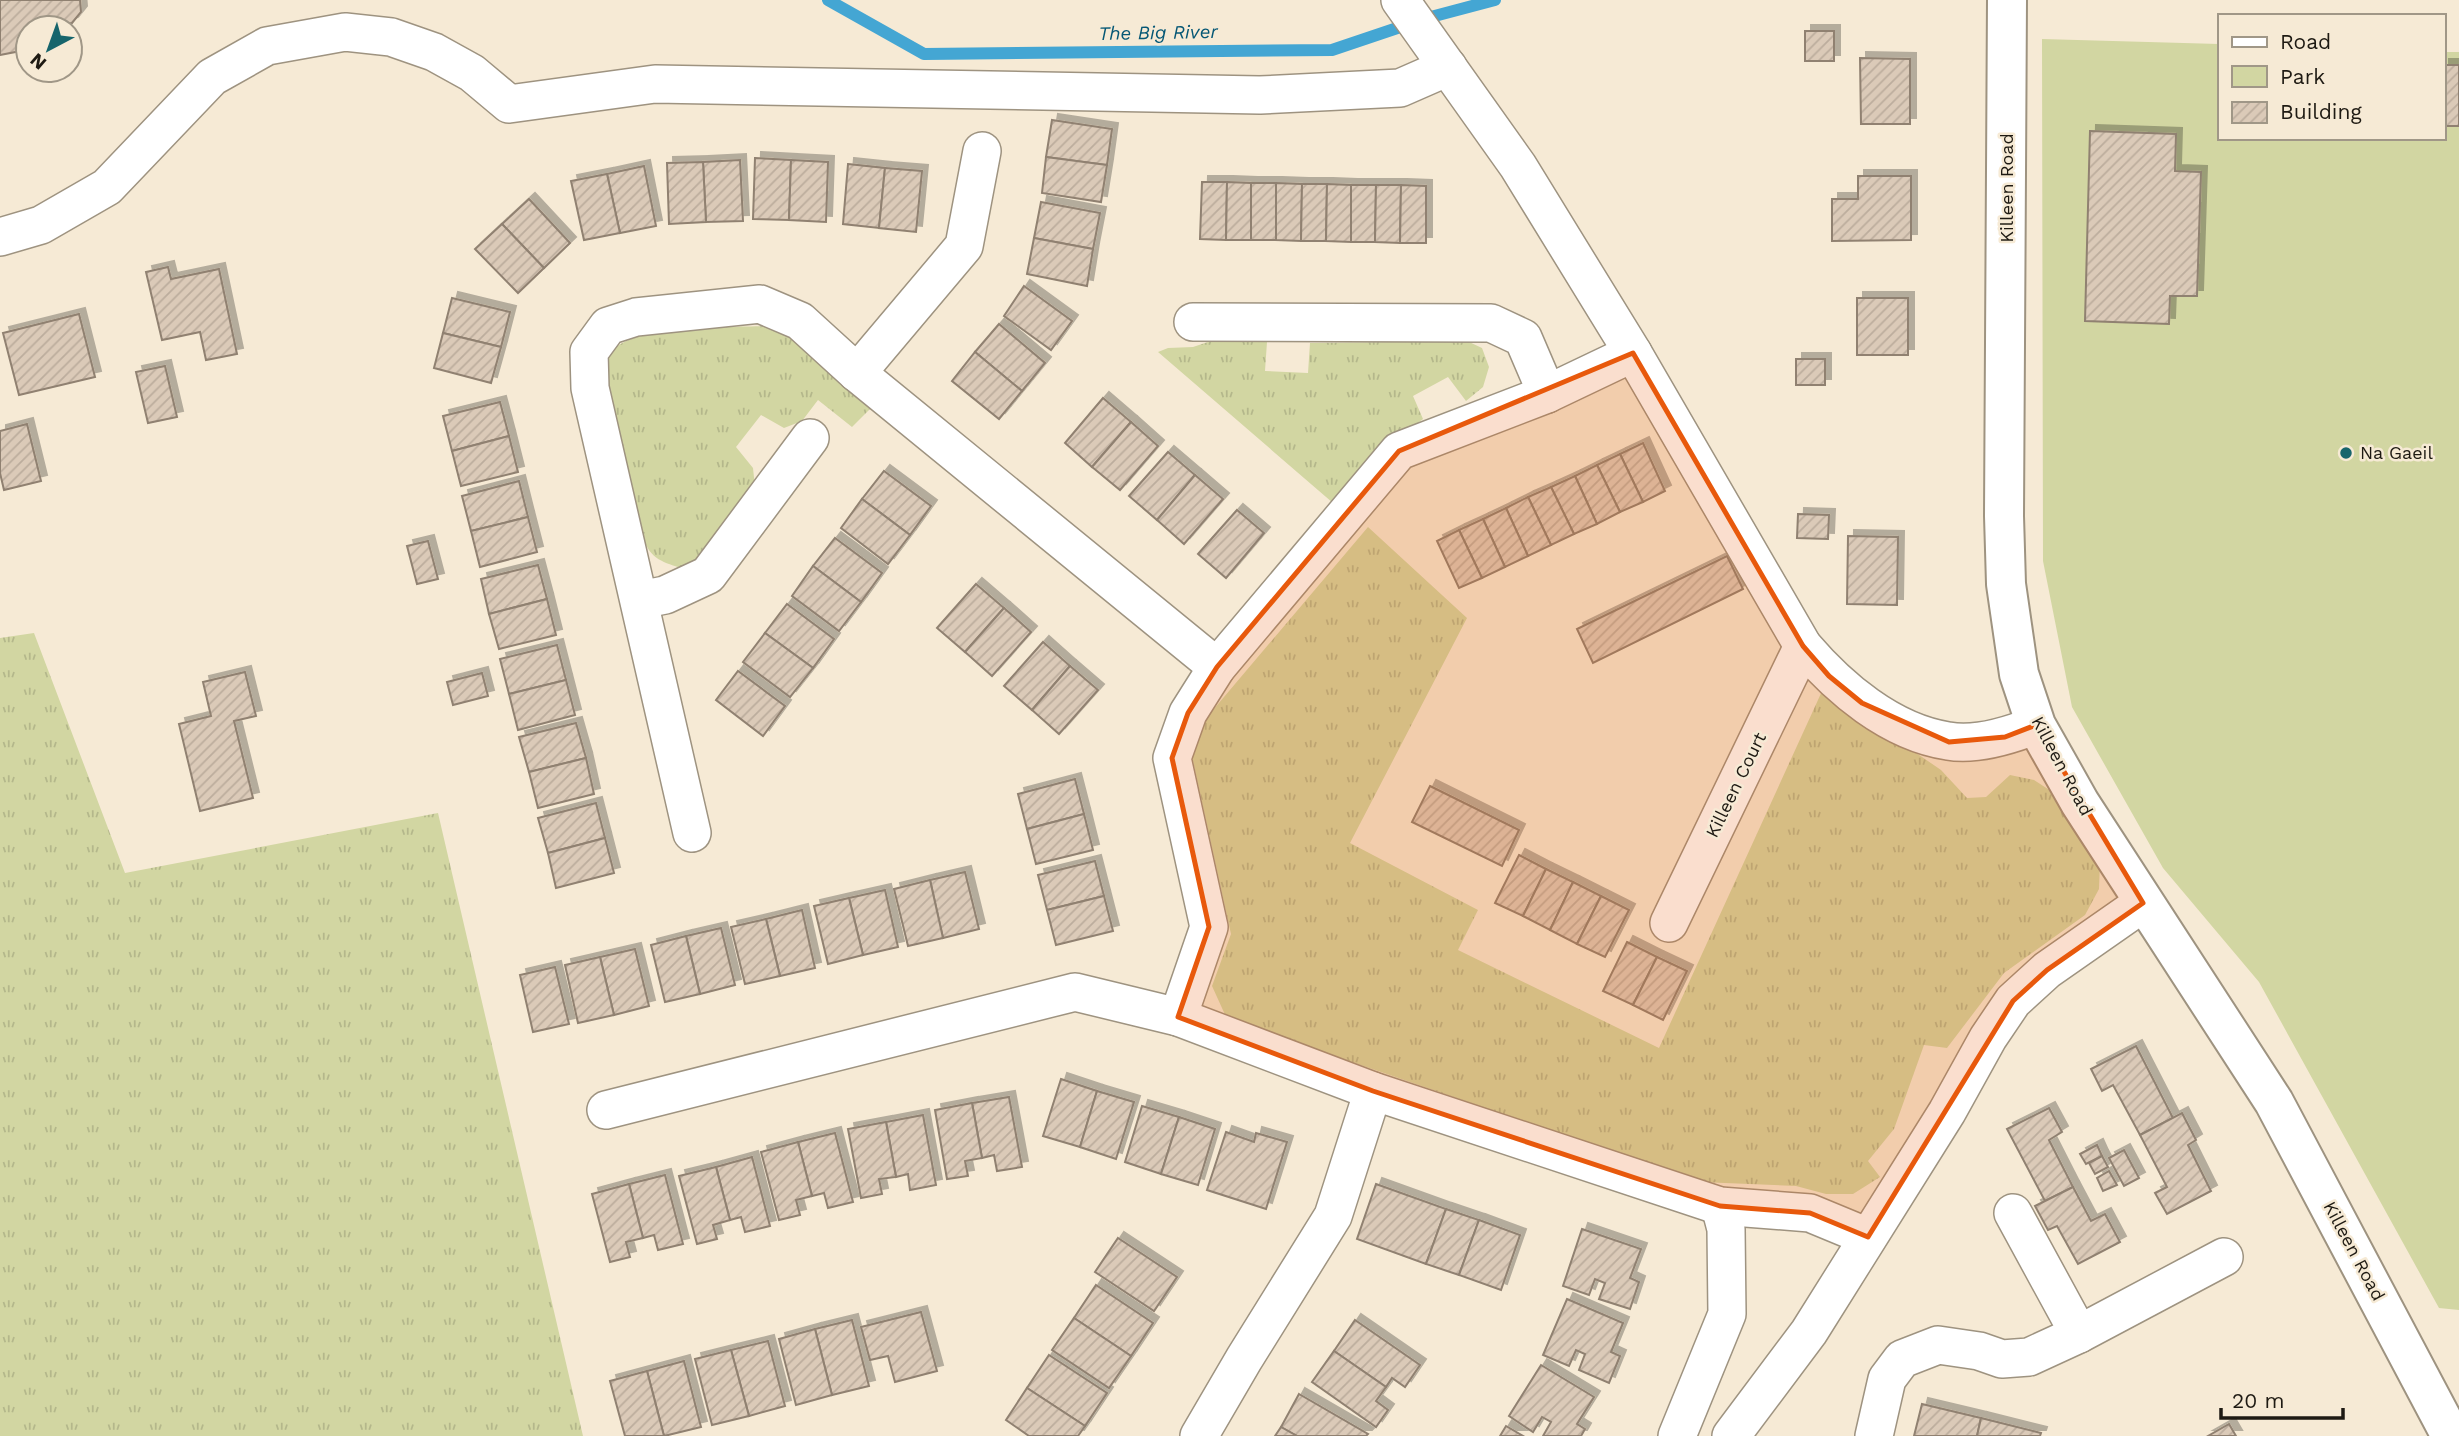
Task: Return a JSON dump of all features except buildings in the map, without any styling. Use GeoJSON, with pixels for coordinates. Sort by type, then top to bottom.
{"type":"FeatureCollection","features":[{"type":"Feature","properties":{"kind":"street"},"geometry":{"type":"LineString","coordinates":[[1401,0],[1518,166],[1633,353],[1802,646],[1829,676],[1862,703],[1909,729],[1949,742],[2005,737],[2036,725]]}},
{"type":"Feature","properties":{"kind":"street","name":"Killeen Road"},"geometry":{"type":"LineString","coordinates":[[2008,17],[2004,503],[2006,584],[2019,674],[2036,725],[2080,803],[2274,1102],[2451,1436]]}},
{"type":"Feature","properties":{"kind":"street"},"geometry":{"type":"LineString","coordinates":[[0,237],[41,225],[107,187],[212,77],[267,46],[345,32],[391,37],[434,52],[472,73],[509,104],[654,83],[1260,95],[1400,88],[1440,56]]}},
{"type":"Feature","properties":{"kind":"street"},"geometry":{"type":"LineString","coordinates":[[857,373],[964,246],[982,151]]}},
{"type":"Feature","properties":{"kind":"street"},"geometry":{"type":"LineString","coordinates":[[692,833],[590,388],[589,352],[608,326],[636,317],[760,304],[800,321],[857,373],[1217,667]]}},
{"type":"Feature","properties":{"kind":"street"},"geometry":{"type":"LineString","coordinates":[[1193,322],[1491,323],[1523,338],[1546,394]]}},
{"type":"Feature","properties":{"kind":"street"},"geometry":{"type":"LineString","coordinates":[[1178,1017],[1209,927],[1172,758],[1188,713],[1217,667],[1399,451],[1546,394],[1633,353]]}},
{"type":"Feature","properties":{"kind":"street"},"geometry":{"type":"LineString","coordinates":[[640,600],[665,595],[708,575],[810,438]]}},
{"type":"Feature","properties":{"kind":"street","name":"Killeen Court"},"geometry":{"type":"LineString","coordinates":[[1669,923],[1802,646]]}},
{"type":"Feature","properties":{"kind":"street"},"geometry":{"type":"LineString","coordinates":[[1731,1436],[1809,1332],[2013,1001],[2047,970],[2143,903]]}},
{"type":"Feature","properties":{"kind":"street"},"geometry":{"type":"LineString","coordinates":[[606,1110],[1075,992],[1178,1017],[1373,1091],[1720,1206],[1810,1213],[1868,1237]]}},
{"type":"Feature","properties":{"kind":"street"},"geometry":{"type":"LineString","coordinates":[[1199,1436],[1333,1216],[1373,1091]]}},
{"type":"Feature","properties":{"kind":"street"},"geometry":{"type":"LineString","coordinates":[[1677,1436],[1727,1314],[1726,1229],[1720,1206]]}},
{"type":"Feature","properties":{"kind":"street"},"geometry":{"type":"LineString","coordinates":[[2013,1213],[2079,1334]]}},
{"type":"Feature","properties":{"kind":"street"},"geometry":{"type":"LineString","coordinates":[[1874,1436],[1887,1379],[1902,1359],[1938,1345],[1979,1351],[2002,1359],[2029,1357],[2079,1334],[2224,1257]]}},
{"type":"Feature","properties":{"kind":"highlighted area"},"geometry":{"type":"Polygon","coordinates":[[[1633,353],[1803,646],[1829,676],[1862,703],[1949,742],[2005,737],[2036,725],[2143,903],[2047,970],[2013,1001],[1868,1237],[1810,1213],[1720,1206],[1373,1091],[1178,1017],[1209,927],[1172,758],[1188,713],[1217,667],[1399,451],[1633,353]]]}},
{"type":"Feature","properties":{"kind":"green space"},"geometry":{"type":"Polygon","coordinates":[[[2042,39],[2218,44],[2218,140],[2445,140],[2445,52],[2459,52],[2459,1310],[2439,1308],[2259,982],[2163,868],[2072,707],[2043,561],[2042,39]]]}},
{"type":"Feature","properties":{"kind":"green space"},"geometry":{"type":"Polygon","coordinates":[[[774,326],[796,337],[875,404],[852,427],[818,400],[802,421],[784,428],[761,415],[736,447],[753,468],[755,487],[704,558],[684,569],[664,562],[654,556],[643,538],[605,374],[610,354],[626,341],[665,331],[774,326]]]}},
{"type":"Feature","properties":{"kind":"green space"},"geometry":{"type":"Polygon","coordinates":[[[1217,339],[1267,342],[1265,371],[1308,373],[1310,343],[1467,341],[1482,348],[1489,367],[1483,387],[1466,401],[1448,377],[1413,396],[1423,419],[1371,458],[1333,503],[1158,352],[1168,348],[1193,347],[1217,339]]]}},
{"type":"Feature","properties":{"kind":"green space"},"geometry":{"type":"Polygon","coordinates":[[[1368,527],[1467,618],[1350,843],[1478,910],[1458,950],[1659,1048],[1823,689],[1941,770],[1967,798],[1986,797],[2010,775],[2034,780],[2054,793],[2100,862],[2099,889],[2085,915],[2004,973],[1947,1048],[1924,1045],[1894,1129],[1868,1161],[1880,1177],[1853,1194],[1826,1194],[1796,1186],[1700,1182],[1227,1019],[1212,986],[1231,934],[1191,752],[1202,723],[1368,527]]]}},
{"type":"Feature","properties":{"kind":"green space"},"geometry":{"type":"Polygon","coordinates":[[[34,633],[125,873],[438,813],[583,1436],[0,1436],[0,638],[34,633]]]}},
{"type":"Feature","properties":{"kind":"waterway","name":"The Big River"},"geometry":{"type":"LineString","coordinates":[[828,0],[924,54],[1332,50],[1427,18],[1495,0]]}},
{"type":"Feature","properties":{"kind":"place","name":"Na Gaeil"},"geometry":{"type":"Point","coordinates":[2346,453]}}]}
